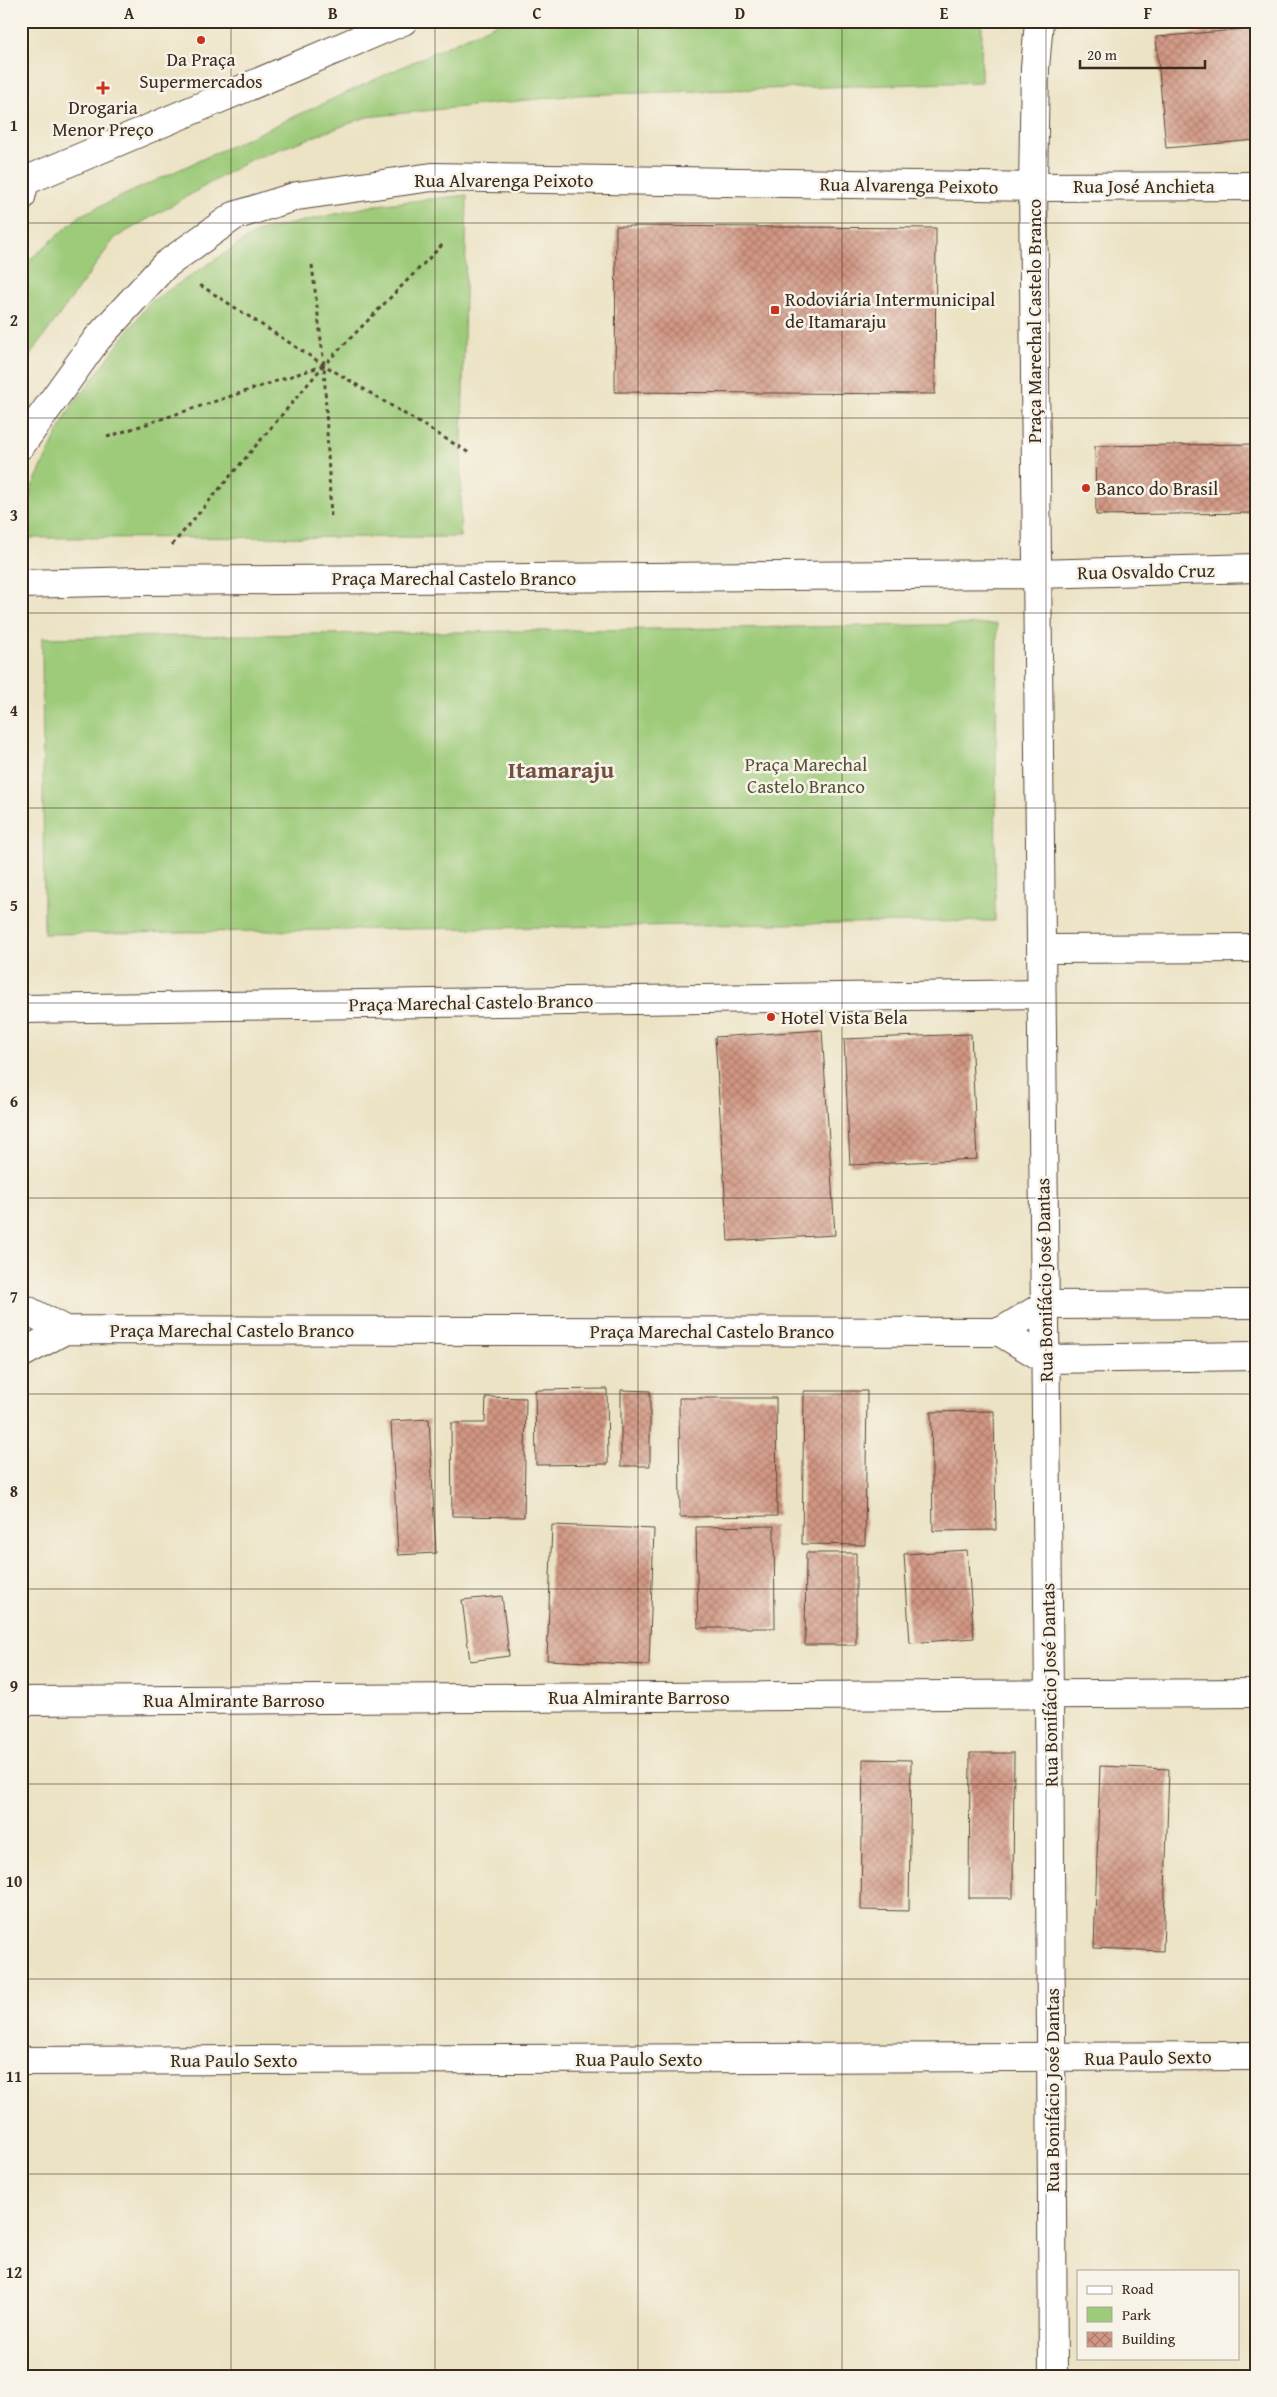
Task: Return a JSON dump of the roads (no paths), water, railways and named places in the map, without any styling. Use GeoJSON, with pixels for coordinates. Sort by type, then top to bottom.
{"type":"FeatureCollection","features":[{"type":"Feature","properties":{"kind":"street"},"geometry":{"type":"LineString","coordinates":[[23,189],[403,21]]}},
{"type":"Feature","properties":{"kind":"street","name":"Praça Marechal Castelo Branco"},"geometry":{"type":"LineString","coordinates":[[1029,21],[1035,68]]}},
{"type":"Feature","properties":{"kind":"street","name":"Praça Marechal Castelo Branco"},"geometry":{"type":"LineString","coordinates":[[21,1009],[1041,994],[1033,187],[1035,68],[1039,21]]}},
{"type":"Feature","properties":{"kind":"street","name":"Rua Alvarenga Peixoto"},"geometry":{"type":"LineString","coordinates":[[21,445],[97,339],[164,266],[234,216],[297,196],[432,177],[1033,187]]}},
{"type":"Feature","properties":{"kind":"street","name":"Rua José Anchieta"},"geometry":{"type":"LineString","coordinates":[[1033,187],[1256,186]]}},
{"type":"Feature","properties":{"kind":"street","name":"Rua Osvaldo Cruz"},"geometry":{"type":"LineString","coordinates":[[1036,574],[1256,568]]}},
{"type":"Feature","properties":{"kind":"street","name":"Praça Marechal Castelo Branco"},"geometry":{"type":"LineString","coordinates":[[21,584],[142,581],[1036,574]]}},
{"type":"Feature","properties":{"kind":"street"},"geometry":{"type":"LineString","coordinates":[[1041,949],[1256,948]]}},
{"type":"Feature","properties":{"kind":"street","name":"Rua Bonifácio José Dantas"},"geometry":{"type":"LineString","coordinates":[[1041,994],[1049,1695],[1053,2376]]}},
{"type":"Feature","properties":{"kind":"street"},"geometry":{"type":"LineString","coordinates":[[1256,1304],[1045,1305],[1000,1332],[1045,1359],[1256,1356]]}},
{"type":"Feature","properties":{"kind":"street"},"geometry":{"type":"LineString","coordinates":[[21,1307],[65,1330]]}},
{"type":"Feature","properties":{"kind":"street"},"geometry":{"type":"LineString","coordinates":[[21,1354],[65,1330]]}},
{"type":"Feature","properties":{"kind":"street","name":"Praça Marechal Castelo Branco"},"geometry":{"type":"LineString","coordinates":[[65,1330],[1000,1332]]}},
{"type":"Feature","properties":{"kind":"street","name":"Rua Almirante Barroso"},"geometry":{"type":"LineString","coordinates":[[21,1701],[1256,1693]]}},
{"type":"Feature","properties":{"kind":"street","name":"Rua Paulo Sexto"},"geometry":{"type":"LineString","coordinates":[[21,2061],[1256,2056]]}},
{"type":"Feature","properties":{"kind":"place","name":"Da Praça Supermercados"},"geometry":{"type":"Point","coordinates":[201,40]}},
{"type":"Feature","properties":{"kind":"place","name":"Drogaria Menor Preço"},"geometry":{"type":"Point","coordinates":[103,88]}},
{"type":"Feature","properties":{"kind":"place","name":"Rodoviária Intermunicipal de Itamaraju"},"geometry":{"type":"Point","coordinates":[775,310]}},
{"type":"Feature","properties":{"kind":"place","name":"Banco do Brasil"},"geometry":{"type":"Point","coordinates":[1086,488]}},
{"type":"Feature","properties":{"kind":"place","name":"Hotel Vista Bela"},"geometry":{"type":"Point","coordinates":[771,1017]}},
{"type":"Feature","properties":{"kind":"district","name":"Itamaraju"},"geometry":{"type":"Point","coordinates":[561,770]}}]}
